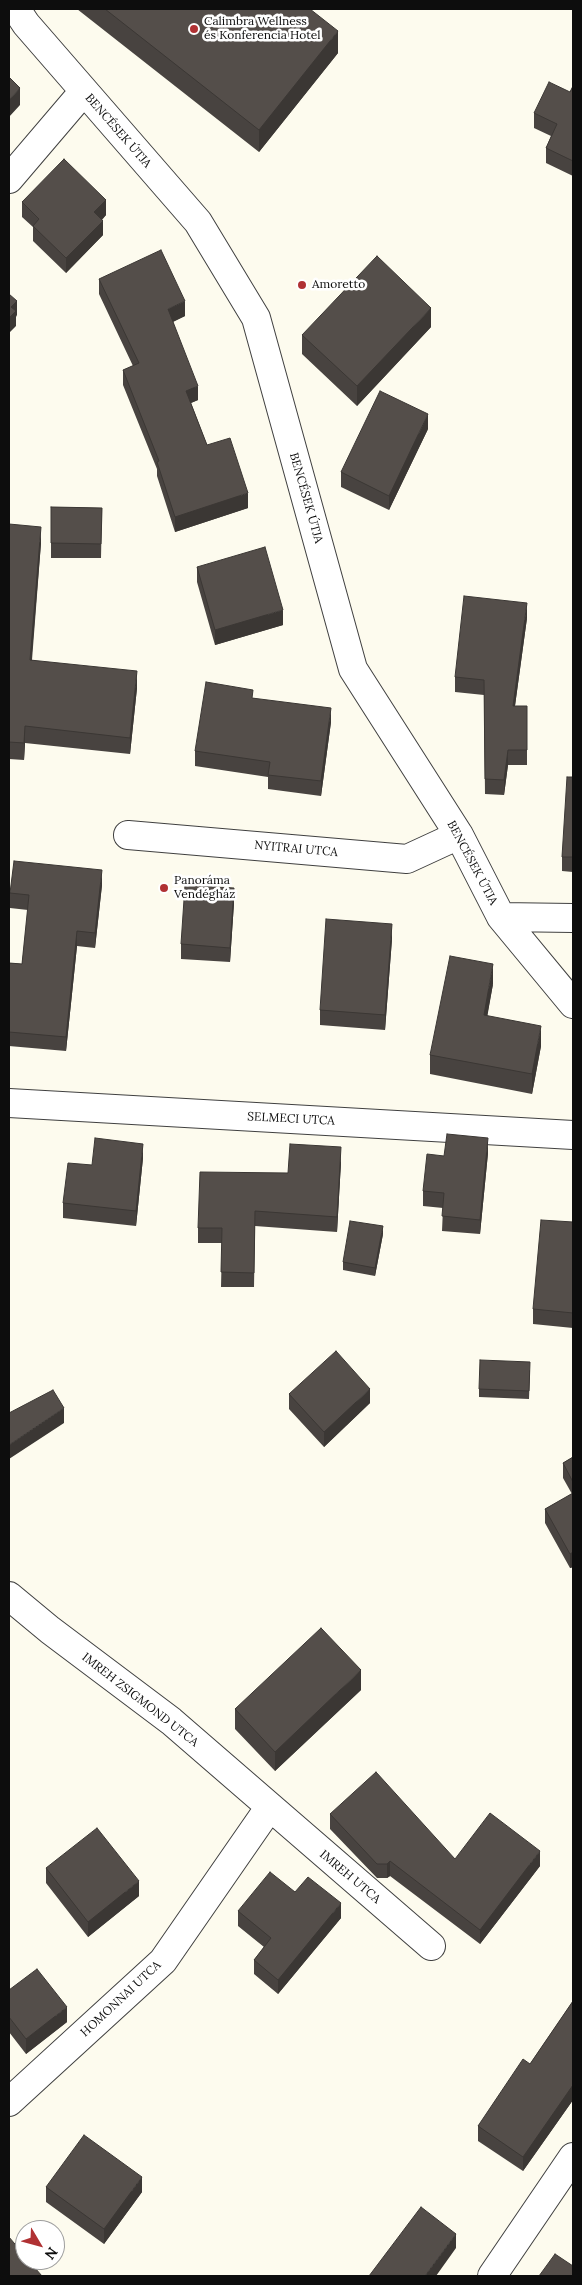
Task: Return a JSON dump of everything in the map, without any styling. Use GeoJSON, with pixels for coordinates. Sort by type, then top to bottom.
{"type":"FeatureCollection","features":[{"type":"Feature","properties":{"kind":"street","name":"BENCÉSEK ÚTJA"},"geometry":{"type":"LineString","coordinates":[[16,9],[84,91],[198,222],[256,318],[353,669],[459,835],[501,917],[573,1004]]}},
{"type":"Feature","properties":{"kind":"street"},"geometry":{"type":"LineString","coordinates":[[9,179],[84,91]]}},
{"type":"Feature","properties":{"kind":"street","name":"NYITRAI UTCA"},"geometry":{"type":"LineString","coordinates":[[128,835],[407,858],[459,835]]}},
{"type":"Feature","properties":{"kind":"street"},"geometry":{"type":"LineString","coordinates":[[501,917],[573,918]]}},
{"type":"Feature","properties":{"kind":"street","name":"SELMECI UTCA"},"geometry":{"type":"LineString","coordinates":[[9,1103],[573,1135]]}},
{"type":"Feature","properties":{"kind":"street","name":"IMREH ZSIGMOND UTCA"},"geometry":{"type":"LineString","coordinates":[[9,1596],[50,1630],[171,1721],[269,1808]]}},
{"type":"Feature","properties":{"kind":"street","name":"IMREH UTCA"},"geometry":{"type":"LineString","coordinates":[[269,1808],[431,1946]]}},
{"type":"Feature","properties":{"kind":"street","name":"HOMONNAI UTCA"},"geometry":{"type":"LineString","coordinates":[[9,2102],[163,1960],[269,1808]]}},
{"type":"Feature","properties":{"kind":"street"},"geometry":{"type":"LineString","coordinates":[[492,2276],[573,2157]]}},
{"type":"Feature","properties":{"kind":"building"},"geometry":{"type":"Polygon","coordinates":[[[105,9],[310,9],[338,31],[259,130],[105,9]]]}},
{"type":"Feature","properties":{"kind":"building"},"geometry":{"type":"Polygon","coordinates":[[[9,77],[20,88],[9,100],[9,77]]]}},
{"type":"Feature","properties":{"kind":"building"},"geometry":{"type":"Polygon","coordinates":[[[549,82],[570,92],[573,86],[573,161],[546,148],[557,124],[534,113],[549,82]]]}},
{"type":"Feature","properties":{"kind":"building"},"geometry":{"type":"Polygon","coordinates":[[[64,159],[106,200],[94,212],[103,221],[66,258],[33,226],[39,219],[22,202],[64,159]]]}},
{"type":"Feature","properties":{"kind":"building"},"geometry":{"type":"Polygon","coordinates":[[[161,250],[185,301],[168,309],[198,386],[186,391],[207,445],[230,438],[248,493],[175,517],[157,462],[159,461],[123,370],[139,363],[99,279],[161,250]]]}},
{"type":"Feature","properties":{"kind":"building"},"geometry":{"type":"Polygon","coordinates":[[[377,256],[431,308],[357,386],[302,335],[377,256]]]}},
{"type":"Feature","properties":{"kind":"building"},"geometry":{"type":"Polygon","coordinates":[[[9,294],[17,301],[11,307],[16,311],[9,318],[9,294]]]}},
{"type":"Feature","properties":{"kind":"building"},"geometry":{"type":"Polygon","coordinates":[[[380,391],[428,414],[389,496],[341,472],[380,391]]]}},
{"type":"Feature","properties":{"kind":"building"},"geometry":{"type":"Polygon","coordinates":[[[51,507],[102,508],[101,544],[51,543],[51,507]]]}},
{"type":"Feature","properties":{"kind":"building"},"geometry":{"type":"Polygon","coordinates":[[[9,524],[41,527],[30,660],[137,671],[130,738],[25,726],[24,743],[9,742],[9,524]]]}},
{"type":"Feature","properties":{"kind":"building"},"geometry":{"type":"Polygon","coordinates":[[[265,547],[283,610],[215,630],[197,567],[265,547]]]}},
{"type":"Feature","properties":{"kind":"building"},"geometry":{"type":"Polygon","coordinates":[[[464,596],[527,603],[513,706],[527,706],[527,750],[508,750],[504,780],[485,779],[484,680],[455,677],[464,596]]]}},
{"type":"Feature","properties":{"kind":"building"},"geometry":{"type":"Polygon","coordinates":[[[206,682],[253,690],[252,698],[331,708],[321,781],[268,775],[270,762],[195,751],[206,682]]]}},
{"type":"Feature","properties":{"kind":"building"},"geometry":{"type":"Polygon","coordinates":[[[567,777],[573,777],[573,857],[562,857],[567,777]]]}},
{"type":"Feature","properties":{"kind":"building"},"geometry":{"type":"Polygon","coordinates":[[[14,861],[102,870],[95,933],[77,931],[66,1037],[9,1032],[9,963],[22,964],[29,895],[10,893],[14,861]]]}},
{"type":"Feature","properties":{"kind":"building"},"geometry":{"type":"Polygon","coordinates":[[[185,885],[234,888],[230,948],[181,944],[185,885]]]}},
{"type":"Feature","properties":{"kind":"building"},"geometry":{"type":"Polygon","coordinates":[[[326,919],[392,924],[385,1015],[320,1010],[326,919]]]}},
{"type":"Feature","properties":{"kind":"building"},"geometry":{"type":"Polygon","coordinates":[[[450,956],[493,964],[484,1015],[541,1026],[532,1074],[430,1055],[450,956]]]}},
{"type":"Feature","properties":{"kind":"building"},"geometry":{"type":"Polygon","coordinates":[[[447,1134],[488,1138],[480,1220],[442,1216],[444,1193],[423,1191],[427,1154],[444,1156],[447,1134]]]}},
{"type":"Feature","properties":{"kind":"building"},"geometry":{"type":"Polygon","coordinates":[[[95,1138],[143,1144],[136,1211],[63,1203],[68,1163],[92,1165],[95,1138]]]}},
{"type":"Feature","properties":{"kind":"building"},"geometry":{"type":"Polygon","coordinates":[[[290,1144],[341,1147],[337,1217],[255,1211],[254,1273],[221,1272],[222,1228],[198,1228],[200,1172],[288,1173],[290,1144]]]}},
{"type":"Feature","properties":{"kind":"building"},"geometry":{"type":"Polygon","coordinates":[[[541,1220],[573,1222],[573,1313],[533,1309],[541,1220]]]}},
{"type":"Feature","properties":{"kind":"building"},"geometry":{"type":"Polygon","coordinates":[[[350,1221],[383,1226],[375,1268],[343,1262],[350,1221]]]}},
{"type":"Feature","properties":{"kind":"building"},"geometry":{"type":"Polygon","coordinates":[[[336,1351],[370,1389],[324,1432],[289,1394],[336,1351]]]}},
{"type":"Feature","properties":{"kind":"building"},"geometry":{"type":"Polygon","coordinates":[[[480,1360],[530,1362],[529,1391],[479,1389],[480,1360]]]}},
{"type":"Feature","properties":{"kind":"building"},"geometry":{"type":"Polygon","coordinates":[[[53,1390],[64,1408],[9,1445],[9,1413],[53,1390]]]}},
{"type":"Feature","properties":{"kind":"building"},"geometry":{"type":"Polygon","coordinates":[[[573,1457],[573,1482],[563,1463],[573,1457]]]}},
{"type":"Feature","properties":{"kind":"building"},"geometry":{"type":"Polygon","coordinates":[[[573,1493],[573,1552],[570,1554],[545,1509],[573,1493]]]}},
{"type":"Feature","properties":{"kind":"building"},"geometry":{"type":"Polygon","coordinates":[[[321,1628],[361,1670],[275,1752],[235,1709],[321,1628]]]}},
{"type":"Feature","properties":{"kind":"building"},"geometry":{"type":"Polygon","coordinates":[[[376,1772],[455,1859],[490,1813],[540,1851],[480,1930],[390,1861],[387,1864],[377,1864],[330,1814],[376,1772]]]}},
{"type":"Feature","properties":{"kind":"building"},"geometry":{"type":"Polygon","coordinates":[[[97,1828],[139,1881],[88,1922],[46,1868],[97,1828]]]}},
{"type":"Feature","properties":{"kind":"building"},"geometry":{"type":"Polygon","coordinates":[[[270,1872],[295,1892],[308,1877],[341,1903],[278,1980],[254,1960],[271,1938],[238,1911],[270,1872]]]}},
{"type":"Feature","properties":{"kind":"building"},"geometry":{"type":"Polygon","coordinates":[[[37,1969],[67,2007],[26,2039],[9,2017],[9,1990],[37,1969]]]}},
{"type":"Feature","properties":{"kind":"building"},"geometry":{"type":"Polygon","coordinates":[[[573,2001],[573,2085],[523,2157],[478,2126],[523,2059],[530,2064],[573,2001]]]}},
{"type":"Feature","properties":{"kind":"building"},"geometry":{"type":"Polygon","coordinates":[[[84,2135],[142,2177],[104,2229],[46,2187],[84,2135]]]}},
{"type":"Feature","properties":{"kind":"building"},"geometry":{"type":"Polygon","coordinates":[[[421,2207],[456,2234],[425,2276],[369,2276],[421,2207]]]}},
{"type":"Feature","properties":{"kind":"building"},"geometry":{"type":"Polygon","coordinates":[[[9,2237],[15,2244],[15,2270],[37,2270],[42,2276],[9,2276],[9,2237]]]}},
{"type":"Feature","properties":{"kind":"building"},"geometry":{"type":"Polygon","coordinates":[[[555,2254],[573,2266],[573,2276],[539,2276],[555,2254]]]}},
{"type":"Feature","properties":{"kind":"place","name":"Calimbra Wellness és Konferencia Hotel"},"geometry":{"type":"Point","coordinates":[194,29]}},
{"type":"Feature","properties":{"kind":"place","name":"Amoretto"},"geometry":{"type":"Point","coordinates":[302,285]}},
{"type":"Feature","properties":{"kind":"place","name":"Panoráma Vendégház"},"geometry":{"type":"Point","coordinates":[164,888]}}]}
